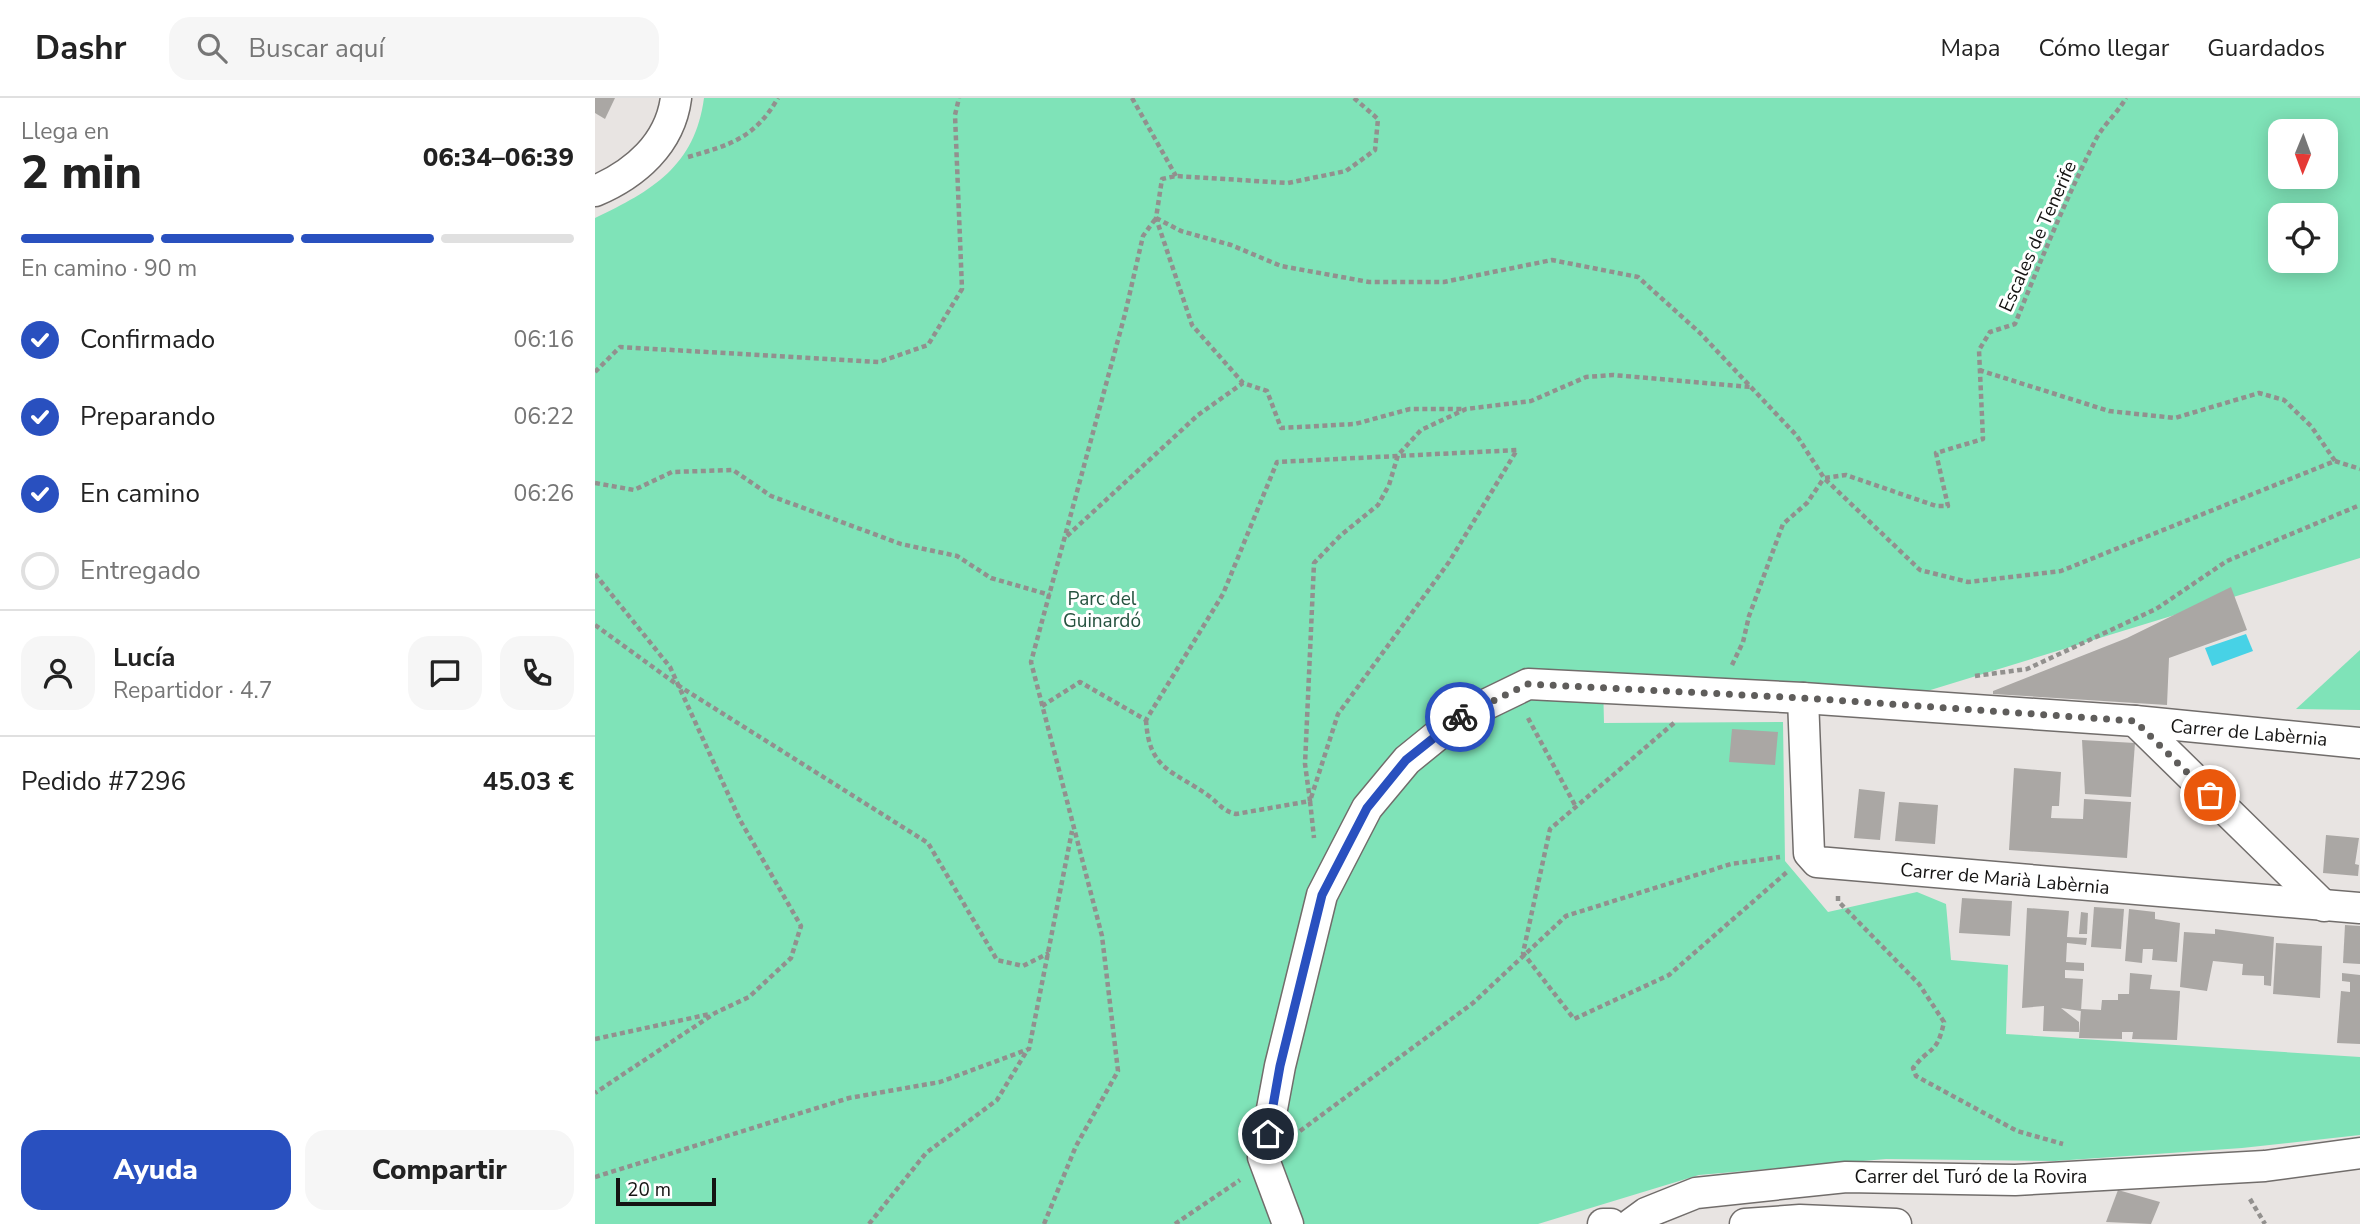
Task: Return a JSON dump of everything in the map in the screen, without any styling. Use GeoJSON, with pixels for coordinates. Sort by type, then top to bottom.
{"type":"FeatureCollection","features":[{"type":"Feature","properties":{"kind":"street"},"geometry":{"type":"LineString","coordinates":[[595,191],[617,182],[645,160],[663,138],[676,98]]}},
{"type":"Feature","properties":{"kind":"street","name":"Carrer de Labèrnia"},"geometry":{"type":"LineString","coordinates":[[1288,1224],[1263,1157],[1280,1066],[1322,895],[1367,808],[1406,760],[1459,717],[1528,684],[1803,698],[2135,721],[2360,743]]}},
{"type":"Feature","properties":{"kind":"street"},"geometry":{"type":"LineString","coordinates":[[1803,698],[1821,858]]}},
{"type":"Feature","properties":{"kind":"street"},"geometry":{"type":"LineString","coordinates":[[2135,721],[2324,906]]}},
{"type":"Feature","properties":{"kind":"street","name":"Carrer de Marià Labèrnia"},"geometry":{"type":"LineString","coordinates":[[1821,858],[2360,908]]}},
{"type":"Feature","properties":{"kind":"street","name":"Carrer del Turó de la Rovira"},"geometry":{"type":"LineString","coordinates":[[1632,1224],[1646,1213],[1696,1193],[1846,1177],[2015,1180],[2265,1166],[2360,1153]]}},
{"type":"Feature","properties":{"kind":"street"},"geometry":{"type":"LineString","coordinates":[[1745,1224],[1800,1220],[1896,1224]]}},
{"type":"Feature","properties":{"kind":"street"},"geometry":{"type":"LineString","coordinates":[[1603,1224],[1611,1224]]}},
{"type":"Feature","properties":{"kind":"path"},"geometry":{"type":"LineString","coordinates":[[645,160],[683,158],[729,145],[765,121],[778,98]]}},
{"type":"Feature","properties":{"kind":"path"},"geometry":{"type":"LineString","coordinates":[[595,372],[620,347],[879,362],[928,345],[962,289],[955,115],[959,98]]}},
{"type":"Feature","properties":{"kind":"path"},"geometry":{"type":"LineString","coordinates":[[1132,98],[1176,176]]}},
{"type":"Feature","properties":{"kind":"path"},"geometry":{"type":"LineString","coordinates":[[1354,98],[1378,119],[1377,129],[1374,150],[1346,171],[1288,183],[1176,176],[1161,179],[1156,218],[1192,325],[1243,383],[1267,391],[1281,428],[1355,424],[1410,410],[1466,409],[1531,401],[1586,377],[1613,375],[1752,387]]}},
{"type":"Feature","properties":{"kind":"path","name":"Escales de Tenerife"},"geometry":{"type":"LineString","coordinates":[[1824,478],[1846,475],[1936,506],[1948,506],[1936,453],[1983,439],[1979,350],[1990,332],[2015,324],[2051,235],[2096,138],[2118,113],[2126,98]]}},
{"type":"Feature","properties":{"kind":"path"},"geometry":{"type":"LineString","coordinates":[[1156,218],[1181,231],[1231,245],[1281,265],[1369,282],[1444,282],[1552,260],[1637,277],[1691,324],[1752,387],[1797,436],[1824,478],[1920,570],[1968,582],[2061,571],[2335,461]]}},
{"type":"Feature","properties":{"kind":"path"},"geometry":{"type":"LineString","coordinates":[[1044,1224],[1076,1146],[1118,1071],[1102,936],[1031,662],[1125,314],[1139,249],[1143,236],[1156,218]]}},
{"type":"Feature","properties":{"kind":"path"},"geometry":{"type":"LineString","coordinates":[[1979,370],[2109,411],[2175,418],[2259,393],[2284,400],[2311,426],[2335,461],[2360,469]]}},
{"type":"Feature","properties":{"kind":"path"},"geometry":{"type":"LineString","coordinates":[[1065,537],[1198,415],[1243,383]]}},
{"type":"Feature","properties":{"kind":"path"},"geometry":{"type":"LineString","coordinates":[[1315,850],[1305,764],[1314,564],[1341,535],[1378,505],[1389,485],[1398,455],[1421,430],[1466,409]]}},
{"type":"Feature","properties":{"kind":"path"},"geometry":{"type":"LineString","coordinates":[[1517,450],[1449,562],[1338,714],[1310,801],[1236,814],[1224,811],[1211,798],[1160,765],[1147,743],[1146,720],[1223,593],[1277,462],[1517,450]]}},
{"type":"Feature","properties":{"kind":"path"},"geometry":{"type":"LineString","coordinates":[[595,482],[635,490],[672,472],[733,470],[771,496],[901,544],[957,556],[991,578],[1050,595]]}},
{"type":"Feature","properties":{"kind":"path"},"geometry":{"type":"LineString","coordinates":[[1731,666],[1743,642],[1749,616],[1783,524],[1807,503],[1824,478]]}},
{"type":"Feature","properties":{"kind":"path"},"geometry":{"type":"LineString","coordinates":[[1971,676],[2027,669],[2156,609],[2227,561],[2360,505]]}},
{"type":"Feature","properties":{"kind":"path"},"geometry":{"type":"LineString","coordinates":[[595,574],[670,667],[740,820],[801,926],[791,958],[749,997],[715,1013],[595,1093]]}},
{"type":"Feature","properties":{"kind":"path"},"geometry":{"type":"LineString","coordinates":[[595,625],[679,686],[928,844],[997,960],[1023,966],[1049,953]]}},
{"type":"Feature","properties":{"kind":"path"},"geometry":{"type":"LineString","coordinates":[[1042,706],[1080,682],[1146,720]]}},
{"type":"Feature","properties":{"kind":"path"},"geometry":{"type":"LineString","coordinates":[[1513,691],[1576,807]]}},
{"type":"Feature","properties":{"kind":"path"},"geometry":{"type":"LineString","coordinates":[[1709,693],[1550,829],[1523,953],[1573,1019],[1669,975],[1821,858]]}},
{"type":"Feature","properties":{"kind":"path"},"geometry":{"type":"LineString","coordinates":[[869,1224],[926,1153],[997,1100],[1029,1049],[1072,828]]}},
{"type":"Feature","properties":{"kind":"path"},"geometry":{"type":"LineString","coordinates":[[1309,1122],[1473,1003],[1523,953],[1566,916],[1731,864],[1821,858]]}},
{"type":"Feature","properties":{"kind":"path"},"geometry":{"type":"LineString","coordinates":[[1821,858],[1838,901],[1919,984],[1944,1022],[1940,1042],[1934,1051],[1913,1068],[1916,1076],[2017,1131],[2066,1145]]}},
{"type":"Feature","properties":{"kind":"path"},"geometry":{"type":"LineString","coordinates":[[595,1039],[715,1013]]}},
{"type":"Feature","properties":{"kind":"path"},"geometry":{"type":"LineString","coordinates":[[595,1177],[849,1098],[940,1082],[1029,1049]]}},
{"type":"Feature","properties":{"kind":"path"},"geometry":{"type":"LineString","coordinates":[[1175,1224],[1236,1182]]}},
{"type":"Feature","properties":{"kind":"green space","name":"Parc del Guinardó"},"geometry":{"type":"Polygon","coordinates":[[[704,98],[2360,98],[2360,558],[1924,692],[1603,682],[1604,723],[1783,722],[1785,861],[1828,912],[1917,892],[1946,904],[1951,960],[2008,965],[2006,1034],[2360,1057],[2360,1135],[2242,1148],[2055,1161],[1886,1159],[1699,1175],[1538,1224],[595,1224],[595,218],[652,186],[681,159],[691,142],[704,98]]]}},
{"type":"Feature","properties":{"kind":"green space"},"geometry":{"type":"Polygon","coordinates":[[[2360,650],[2360,710],[2296,709],[2360,650]]]}},
{"type":"Feature","properties":{"kind":"water"},"geometry":{"type":"Polygon","coordinates":[[[2246,634],[2253,651],[2212,666],[2205,648],[2246,634]]]}},
{"type":"Feature","properties":{"kind":"building"},"geometry":{"type":"Polygon","coordinates":[[[595,98],[615,98],[605,119],[595,113],[595,98]]]}},
{"type":"Feature","properties":{"kind":"building"},"geometry":{"type":"Polygon","coordinates":[[[2231,587],[2247,630],[2169,658],[2167,705],[1993,694],[1993,691],[2127,638],[2231,587]]]}},
{"type":"Feature","properties":{"kind":"building"},"geometry":{"type":"Polygon","coordinates":[[[1732,729],[1778,732],[1775,765],[1729,762],[1732,729]]]}},
{"type":"Feature","properties":{"kind":"building"},"geometry":{"type":"Polygon","coordinates":[[[2082,740],[2135,743],[2131,797],[2085,794],[2082,740]]]}},
{"type":"Feature","properties":{"kind":"building"},"geometry":{"type":"Polygon","coordinates":[[[2014,768],[2061,772],[2059,806],[2052,806],[2051,818],[2083,819],[2084,799],[2131,802],[2127,858],[2009,850],[2014,768]]]}},
{"type":"Feature","properties":{"kind":"building"},"geometry":{"type":"Polygon","coordinates":[[[1859,789],[1885,792],[1880,840],[1854,838],[1859,789]]]}},
{"type":"Feature","properties":{"kind":"building"},"geometry":{"type":"Polygon","coordinates":[[[1899,802],[1938,805],[1935,844],[1895,841],[1899,802]]]}},
{"type":"Feature","properties":{"kind":"building"},"geometry":{"type":"Polygon","coordinates":[[[2326,835],[2359,838],[2355,864],[2359,865],[2358,876],[2323,873],[2326,835]]]}},
{"type":"Feature","properties":{"kind":"building"},"geometry":{"type":"Polygon","coordinates":[[[1962,898],[2012,901],[2010,936],[1959,933],[1962,898]]]}},
{"type":"Feature","properties":{"kind":"building"},"geometry":{"type":"Polygon","coordinates":[[[2094,907],[2124,909],[2121,949],[2091,947],[2094,907]]]}},
{"type":"Feature","properties":{"kind":"building"},"geometry":{"type":"Polygon","coordinates":[[[2027,908],[2069,911],[2067,937],[2087,938],[2086,945],[2067,943],[2066,962],[2084,963],[2084,971],[2065,970],[2065,978],[2083,979],[2081,1011],[2061,1008],[2079,1022],[2079,1032],[2043,1031],[2044,1006],[2022,1008],[2027,908]]]}},
{"type":"Feature","properties":{"kind":"building"},"geometry":{"type":"Polygon","coordinates":[[[2129,909],[2155,912],[2155,919],[2180,923],[2177,962],[2152,960],[2153,949],[2143,949],[2142,963],[2125,961],[2129,909]]]}},
{"type":"Feature","properties":{"kind":"building"},"geometry":{"type":"Polygon","coordinates":[[[2081,912],[2088,913],[2087,934],[2079,934],[2081,912]]]}},
{"type":"Feature","properties":{"kind":"building"},"geometry":{"type":"Polygon","coordinates":[[[2345,925],[2360,926],[2360,964],[2343,963],[2345,925]]]}},
{"type":"Feature","properties":{"kind":"building"},"geometry":{"type":"Polygon","coordinates":[[[2215,929],[2274,937],[2271,986],[2264,985],[2264,976],[2242,975],[2243,964],[2213,961],[2207,991],[2180,987],[2184,932],[2215,934],[2215,929]]]}},
{"type":"Feature","properties":{"kind":"building"},"geometry":{"type":"Polygon","coordinates":[[[2276,943],[2322,946],[2320,998],[2273,994],[2276,943]]]}},
{"type":"Feature","properties":{"kind":"building"},"geometry":{"type":"Polygon","coordinates":[[[2130,973],[2152,975],[2150,989],[2180,991],[2177,1040],[2132,1039],[2133,1032],[2122,1032],[2122,1039],[2079,1038],[2081,1009],[2101,1010],[2102,1000],[2118,1000],[2118,994],[2129,994],[2130,973]]]}},
{"type":"Feature","properties":{"kind":"building"},"geometry":{"type":"Polygon","coordinates":[[[2342,973],[2360,975],[2360,1044],[2337,1043],[2341,991],[2350,992],[2350,982],[2342,981],[2342,973]]]}},
{"type":"Feature","properties":{"kind":"building"},"geometry":{"type":"Polygon","coordinates":[[[2118,1190],[2160,1202],[2151,1224],[2106,1222],[2118,1190]]]}},
{"type":"Feature","properties":{"kind":"way so far"},"geometry":{"type":"LineString","coordinates":[[1460,717],[1528,684],[1803,698],[2135,721],[2210,795]]}},
{"type":"Feature","properties":{"kind":"route"},"geometry":{"type":"LineString","coordinates":[[1268,1134],[1280,1066],[1322,895],[1367,808],[1406,760],[1460,717]]}}]}
